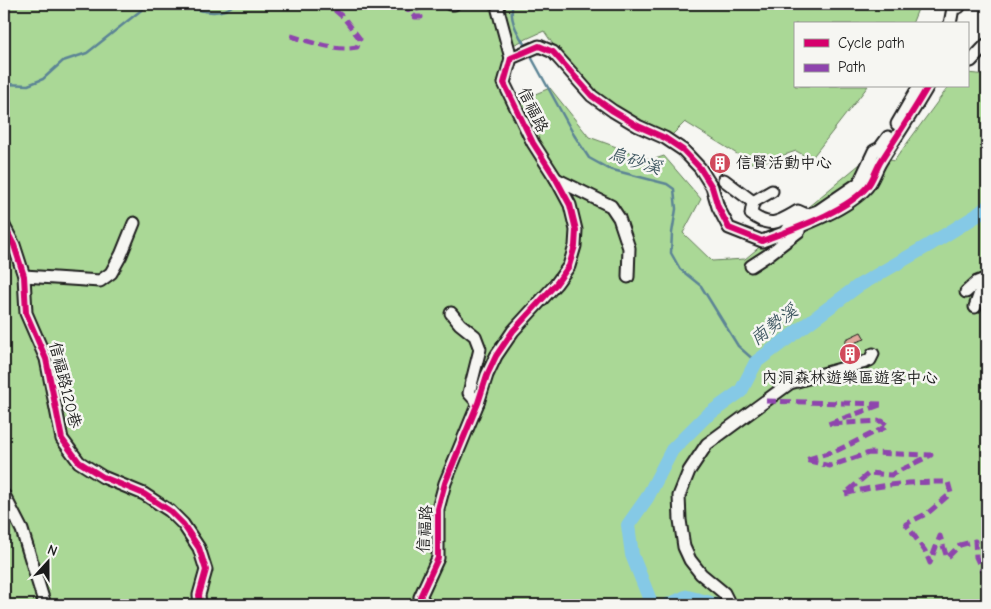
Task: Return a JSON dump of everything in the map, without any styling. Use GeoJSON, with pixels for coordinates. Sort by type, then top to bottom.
{"type":"FeatureCollection","features":[{"type":"Feature","properties":{"kind":"street"},"geometry":{"type":"LineString","coordinates":[[499,4],[498,10],[511,58],[539,46],[553,52],[592,96],[613,112],[638,126],[666,138],[683,150],[700,168],[712,187],[718,207],[729,228],[762,241],[848,202],[868,187],[880,163],[927,88]]}},
{"type":"Feature","properties":{"kind":"street"},"geometry":{"type":"LineString","coordinates":[[950,22],[953,8],[959,6],[957,22]]}},
{"type":"Feature","properties":{"kind":"street"},"geometry":{"type":"LineString","coordinates":[[968,62],[987,44]]}},
{"type":"Feature","properties":{"kind":"street","name":"信福路"},"geometry":{"type":"LineString","coordinates":[[427,605],[420,597],[438,558],[438,509],[445,483],[487,376],[500,350],[513,331],[556,284],[569,266],[575,246],[576,230],[570,205],[533,142],[504,83],[511,58]]}},
{"type":"Feature","properties":{"kind":"street"},"geometry":{"type":"LineString","coordinates":[[751,266],[768,256],[818,211],[859,183],[874,151],[880,148],[900,120],[918,88]]}},
{"type":"Feature","properties":{"kind":"street"},"geometry":{"type":"LineString","coordinates":[[556,179],[611,206],[619,218],[629,248],[628,277]]}},
{"type":"Feature","properties":{"kind":"street"},"geometry":{"type":"LineString","coordinates":[[724,180],[753,202]]}},
{"type":"Feature","properties":{"kind":"street"},"geometry":{"type":"LineString","coordinates":[[753,202],[772,191]]}},
{"type":"Feature","properties":{"kind":"street"},"geometry":{"type":"LineString","coordinates":[[753,202],[751,214],[760,220],[776,223],[798,211],[808,219]]}},
{"type":"Feature","properties":{"kind":"street"},"geometry":{"type":"LineString","coordinates":[[24,276],[100,281],[111,273],[121,255],[134,223]]}},
{"type":"Feature","properties":{"kind":"street","name":"信福路120巷"},"geometry":{"type":"LineString","coordinates":[[4,226],[14,245],[24,276],[26,314],[46,359],[62,439],[79,462],[104,477],[144,494],[170,511],[184,524],[199,548],[206,570],[199,594],[200,605]]}},
{"type":"Feature","properties":{"kind":"street"},"geometry":{"type":"LineString","coordinates":[[966,292],[977,282],[987,278]]}},
{"type":"Feature","properties":{"kind":"street"},"geometry":{"type":"LineString","coordinates":[[975,306],[987,283]]}},
{"type":"Feature","properties":{"kind":"street"},"geometry":{"type":"LineString","coordinates":[[451,313],[460,324],[475,336],[480,349],[469,393],[478,403]]}},
{"type":"Feature","properties":{"kind":"street"},"geometry":{"type":"LineString","coordinates":[[730,605],[724,593],[701,574],[690,560],[684,547],[679,496],[689,471],[707,444],[790,382],[862,363],[870,360],[873,354]]}},
{"type":"Feature","properties":{"kind":"street"},"geometry":{"type":"LineString","coordinates":[[4,495],[22,530],[45,605]]}},
{"type":"Feature","properties":{"kind":"green space"},"geometry":{"type":"Polygon","coordinates":[[[4,4],[920,4],[913,22],[794,22],[794,88],[866,88],[811,159],[796,151],[755,165],[685,122],[666,141],[588,96],[544,31],[502,50],[513,103],[550,88],[589,137],[652,160],[664,156],[701,199],[683,233],[712,261],[745,259],[871,155],[894,161],[948,88],[968,88],[968,73],[987,75],[987,605],[4,605],[4,4]]]}},
{"type":"Feature","properties":{"kind":"building","name":"信賢活動中心"},"geometry":{"type":"Polygon","coordinates":[[[719,153],[729,165],[721,173],[710,161],[719,153]]]}},
{"type":"Feature","properties":{"kind":"building"},"geometry":{"type":"Polygon","coordinates":[[[861,332],[865,339],[856,342],[855,357],[845,360],[846,339],[861,332]]]}},
{"type":"Feature","properties":{"kind":"waterway"},"geometry":{"type":"LineString","coordinates":[[4,84],[28,85],[43,79],[63,61],[87,53],[149,4]]}},
{"type":"Feature","properties":{"kind":"waterway"},"geometry":{"type":"LineString","coordinates":[[178,4],[207,12],[222,11],[234,4]]}},
{"type":"Feature","properties":{"kind":"waterway","name":"烏砂溪"},"geometry":{"type":"LineString","coordinates":[[513,4],[513,22],[527,49]]}},
{"type":"Feature","properties":{"kind":"waterway","name":"烏砂溪"},"geometry":{"type":"LineString","coordinates":[[529,53],[574,135],[589,158],[609,169],[667,184],[674,189],[676,209],[671,253],[680,269],[701,286],[738,346],[756,362]]}},
{"type":"Feature","properties":{"kind":"waterway","name":"南勢溪"},"geometry":{"type":"LineString","coordinates":[[652,605],[632,555],[628,525],[647,498],[672,450],[705,417],[741,391],[756,362],[858,286],[929,245],[987,207]]}},
{"type":"Feature","properties":{"kind":"waterway"},"geometry":{"type":"LineString","coordinates":[[662,605],[686,594],[710,600],[717,605]]}},
{"type":"Feature","properties":{"kind":"marked path"},"geometry":{"type":"LineString","coordinates":[[291,36],[332,47],[357,47],[360,39],[344,18],[328,4]]}},
{"type":"Feature","properties":{"kind":"marked path"},"geometry":{"type":"LineString","coordinates":[[403,4],[415,17],[421,17],[417,4]]}},
{"type":"Feature","properties":{"kind":"marked path"},"geometry":{"type":"LineString","coordinates":[[766,401],[883,404],[828,424],[882,421],[888,426],[838,450],[805,460],[830,466],[869,453],[931,455],[891,475],[869,473],[845,494],[896,484],[948,482],[951,493],[928,513],[906,524],[925,551],[930,563],[940,536],[947,558],[960,545],[975,541],[976,557],[987,580]]}},
{"type":"Feature","properties":{"kind":"cycle path"},"geometry":{"type":"LineString","coordinates":[[427,605],[420,597],[438,558],[438,509],[445,483],[478,403],[487,375],[496,356],[513,331],[556,284],[569,266],[575,246],[576,230],[570,205],[533,143],[504,83],[511,58],[539,46],[553,52],[592,96],[638,126],[665,138],[683,150],[700,168],[712,187],[718,207],[729,228],[762,241],[832,212],[846,204],[867,187],[927,88]]}},
{"type":"Feature","properties":{"kind":"cycle path"},"geometry":{"type":"LineString","coordinates":[[4,226],[14,245],[24,276],[26,313],[46,359],[62,439],[79,462],[103,477],[144,494],[170,511],[183,524],[199,548],[206,570],[199,595],[200,605]]}},
{"type":"Feature","properties":{"kind":"place","name":"信賢活動中心"},"geometry":{"type":"Point","coordinates":[720,163]}},
{"type":"Feature","properties":{"kind":"place","name":"內洞森林遊樂區遊客中心"},"geometry":{"type":"Point","coordinates":[850,354]}}]}
